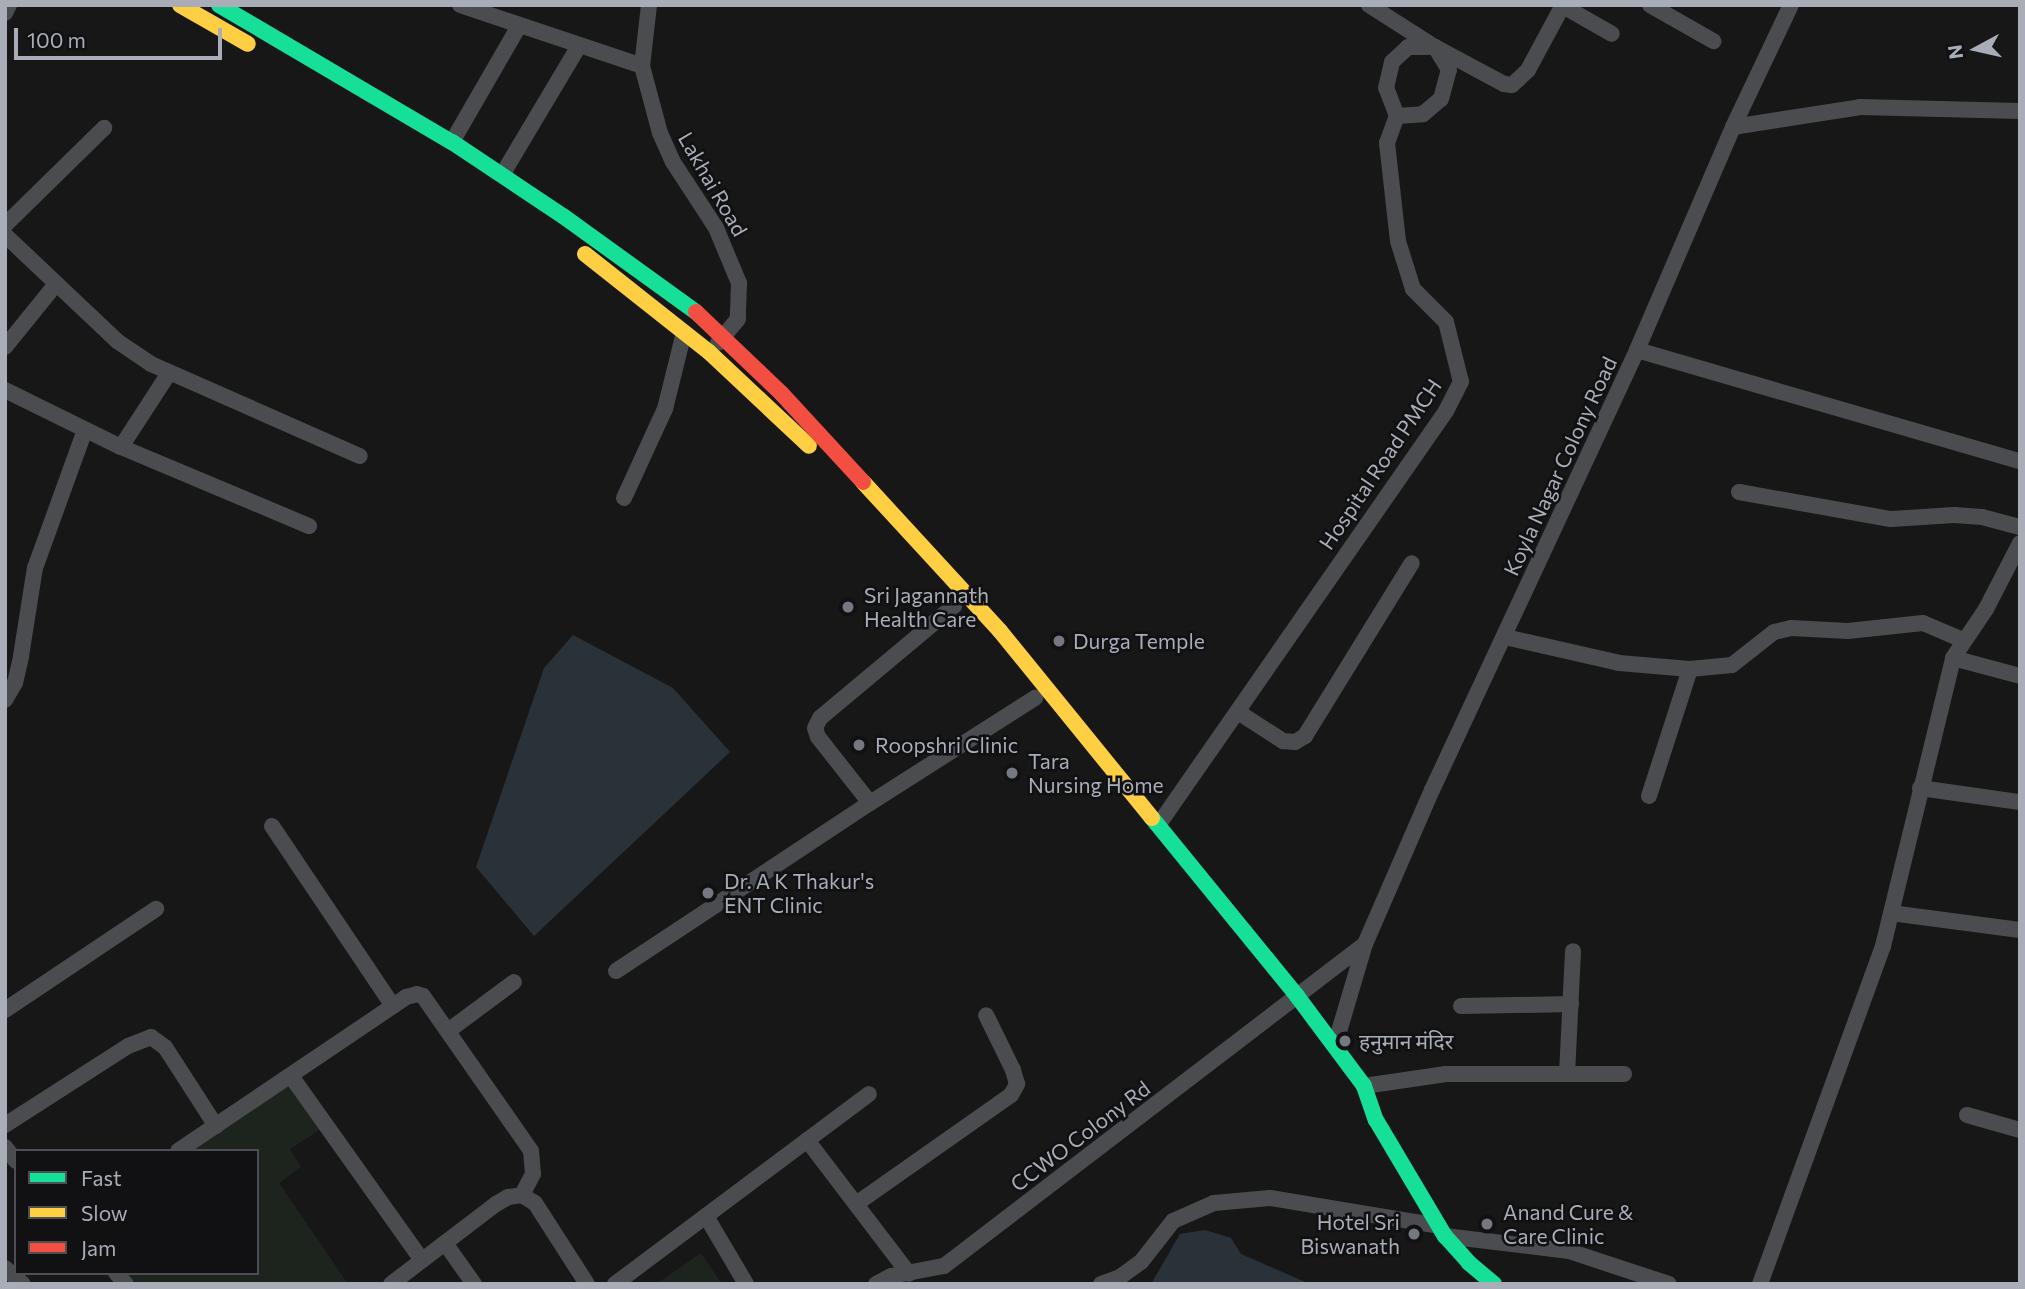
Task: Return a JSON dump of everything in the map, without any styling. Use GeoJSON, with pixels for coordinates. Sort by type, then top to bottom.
{"type":"FeatureCollection","features":[{"type":"Feature","properties":{"kind":"highway"},"geometry":{"type":"LineString","coordinates":[[180,5],[263,53]]}},
{"type":"Feature","properties":{"kind":"highway"},"geometry":{"type":"LineString","coordinates":[[219,5],[452,142],[663,287],[724,337],[927,550],[1016,662],[1159,824],[1292,1000],[1350,1091],[1376,1120],[1442,1231],[1483,1278],[1494,1284]]}},
{"type":"Feature","properties":{"kind":"highway"},"geometry":{"type":"LineString","coordinates":[[566,241],[709,352],[867,505],[958,611]]}},
{"type":"Feature","properties":{"kind":"highway"},"geometry":{"type":"LineString","coordinates":[[991,647],[1016,662],[1035,698],[1292,1000],[1335,1045],[1364,1086],[1376,1120]]}},
{"type":"Feature","properties":{"kind":"street"},"geometry":{"type":"LineString","coordinates":[[5,13],[9,5]]}},
{"type":"Feature","properties":{"kind":"street"},"geometry":{"type":"LineString","coordinates":[[460,5],[642,66]]}},
{"type":"Feature","properties":{"kind":"street","name":"Lakhai Road"},"geometry":{"type":"LineString","coordinates":[[649,5],[642,66],[660,133],[673,162],[716,228],[739,283],[738,319],[709,352]]}},
{"type":"Feature","properties":{"kind":"street"},"geometry":{"type":"LineString","coordinates":[[1369,5],[1435,47],[1504,84],[1512,85],[1528,70],[1563,6],[1612,34]]}},
{"type":"Feature","properties":{"kind":"street"},"geometry":{"type":"LineString","coordinates":[[1650,5],[1713,41]]}},
{"type":"Feature","properties":{"kind":"street","name":"Koyla Nagar Colony Road"},"geometry":{"type":"LineString","coordinates":[[1335,1045],[1365,944],[1432,790],[1637,350],[1733,127],[1791,5]]}},
{"type":"Feature","properties":{"kind":"street"},"geometry":{"type":"LineString","coordinates":[[452,142],[519,26]]}},
{"type":"Feature","properties":{"kind":"street"},"geometry":{"type":"LineString","coordinates":[[502,175],[579,46]]}},
{"type":"Feature","properties":{"kind":"street"},"geometry":{"type":"LineString","coordinates":[[1408,47],[1435,47],[1449,70],[1441,99],[1423,114],[1397,116],[1385,88],[1392,62],[1408,47]]}},
{"type":"Feature","properties":{"kind":"street"},"geometry":{"type":"LineString","coordinates":[[1733,127],[1860,107],[2020,111]]}},
{"type":"Feature","properties":{"kind":"street","name":"Hospital Road PMCH"},"geometry":{"type":"LineString","coordinates":[[1159,824],[1446,411],[1461,382],[1446,322],[1413,289],[1398,241],[1387,142],[1397,116]]}},
{"type":"Feature","properties":{"kind":"street"},"geometry":{"type":"LineString","coordinates":[[5,225],[104,128]]}},
{"type":"Feature","properties":{"kind":"street"},"geometry":{"type":"LineString","coordinates":[[5,235],[117,341],[169,373],[360,456]]}},
{"type":"Feature","properties":{"kind":"street"},"geometry":{"type":"LineString","coordinates":[[5,347],[56,284]]}},
{"type":"Feature","properties":{"kind":"street"},"geometry":{"type":"LineString","coordinates":[[624,498],[665,408],[684,332]]}},
{"type":"Feature","properties":{"kind":"street"},"geometry":{"type":"LineString","coordinates":[[1637,350],[2020,461]]}},
{"type":"Feature","properties":{"kind":"street"},"geometry":{"type":"LineString","coordinates":[[121,447],[169,373]]}},
{"type":"Feature","properties":{"kind":"street"},"geometry":{"type":"LineString","coordinates":[[8,397],[309,526]]}},
{"type":"Feature","properties":{"kind":"street"},"geometry":{"type":"LineString","coordinates":[[5,700],[15,683],[35,568],[85,430]]}},
{"type":"Feature","properties":{"kind":"street"},"geometry":{"type":"LineString","coordinates":[[1739,492],[1880,518],[1954,515],[1982,517],[2020,527]]}},
{"type":"Feature","properties":{"kind":"street"},"geometry":{"type":"LineString","coordinates":[[1760,1284],[1859,1018],[1891,913],[1953,658],[1986,609],[2020,543]]}},
{"type":"Feature","properties":{"kind":"street"},"geometry":{"type":"LineString","coordinates":[[1238,712],[1283,741],[1295,742],[1305,736],[1412,563]]}},
{"type":"Feature","properties":{"kind":"street"},"geometry":{"type":"LineString","coordinates":[[870,803],[818,737],[815,728],[820,718],[958,611]]}},
{"type":"Feature","properties":{"kind":"street"},"geometry":{"type":"LineString","coordinates":[[1505,637],[1619,663],[1689,669],[1732,665],[1774,632],[1791,628],[1848,631],[1923,623],[1963,640]]}},
{"type":"Feature","properties":{"kind":"street"},"geometry":{"type":"LineString","coordinates":[[1953,658],[2020,676]]}},
{"type":"Feature","properties":{"kind":"street"},"geometry":{"type":"LineString","coordinates":[[1649,796],[1689,669]]}},
{"type":"Feature","properties":{"kind":"street"},"geometry":{"type":"LineString","coordinates":[[616,971],[1035,698]]}},
{"type":"Feature","properties":{"kind":"street"},"geometry":{"type":"LineString","coordinates":[[1920,788],[2020,802]]}},
{"type":"Feature","properties":{"kind":"street"},"geometry":{"type":"LineString","coordinates":[[272,826],[393,1006]]}},
{"type":"Feature","properties":{"kind":"street"},"geometry":{"type":"LineString","coordinates":[[5,1010],[156,909]]}},
{"type":"Feature","properties":{"kind":"street"},"geometry":{"type":"LineString","coordinates":[[1891,913],[2020,930]]}},
{"type":"Feature","properties":{"kind":"street","name":"Koyla Nagar Colony Road"},"geometry":{"type":"LineString","coordinates":[[1292,1000],[1365,944]]}},
{"type":"Feature","properties":{"kind":"street"},"geometry":{"type":"LineString","coordinates":[[1567,1074],[1573,951]]}},
{"type":"Feature","properties":{"kind":"street"},"geometry":{"type":"LineString","coordinates":[[448,1031],[514,982]]}},
{"type":"Feature","properties":{"kind":"street"},"geometry":{"type":"LineString","coordinates":[[180,1149],[393,1006],[411,995],[423,996],[531,1151],[533,1174],[522,1195]]}},
{"type":"Feature","properties":{"kind":"street","name":"CCWO Colony Rd"},"geometry":{"type":"LineString","coordinates":[[876,1284],[891,1276],[944,1266],[1292,1000]]}},
{"type":"Feature","properties":{"kind":"street"},"geometry":{"type":"LineString","coordinates":[[1461,1006],[1571,1004]]}},
{"type":"Feature","properties":{"kind":"street"},"geometry":{"type":"LineString","coordinates":[[856,1205],[1012,1095],[1017,1084],[1013,1070],[986,1015]]}},
{"type":"Feature","properties":{"kind":"street"},"geometry":{"type":"LineString","coordinates":[[5,1125],[128,1046],[151,1037],[165,1047],[216,1126]]}},
{"type":"Feature","properties":{"kind":"street"},"geometry":{"type":"LineString","coordinates":[[1364,1086],[1446,1074],[1624,1074]]}},
{"type":"Feature","properties":{"kind":"street"},"geometry":{"type":"LineString","coordinates":[[291,1076],[422,1260]]}},
{"type":"Feature","properties":{"kind":"street"},"geometry":{"type":"LineString","coordinates":[[615,1284],[869,1094]]}},
{"type":"Feature","properties":{"kind":"street"},"geometry":{"type":"LineString","coordinates":[[1967,1115],[2020,1130]]}},
{"type":"Feature","properties":{"kind":"street"},"geometry":{"type":"LineString","coordinates":[[807,1140],[909,1273]]}},
{"type":"Feature","properties":{"kind":"street"},"geometry":{"type":"LineString","coordinates":[[391,1284],[496,1204],[508,1197],[522,1195],[535,1203],[587,1284]]}},
{"type":"Feature","properties":{"kind":"street"},"geometry":{"type":"LineString","coordinates":[[1101,1284],[1120,1281],[1141,1262],[1173,1221],[1214,1203],[1270,1198],[1442,1231],[1569,1251],[1669,1284]]}},
{"type":"Feature","properties":{"kind":"street"},"geometry":{"type":"LineString","coordinates":[[706,1216],[746,1284]]}},
{"type":"Feature","properties":{"kind":"street"},"geometry":{"type":"LineString","coordinates":[[445,1243],[474,1284]]}},
{"type":"Feature","properties":{"kind":"street"},"geometry":{"type":"LineString","coordinates":[[5,1268],[23,1284]]}},
{"type":"Feature","properties":{"kind":"shaded area"},"geometry":{"type":"Polygon","coordinates":[[[573,635],[673,688],[730,752],[534,936],[476,867],[544,668],[573,635]]]}},
{"type":"Feature","properties":{"kind":"shaded area"},"geometry":{"type":"Polygon","coordinates":[[[289,1082],[323,1128],[290,1149],[301,1167],[279,1183],[348,1284],[137,1284],[129,1275],[259,1275],[259,1149],[195,1149],[289,1082]]]}},
{"type":"Feature","properties":{"kind":"shaded area"},"geometry":{"type":"Polygon","coordinates":[[[1205,1230],[1231,1238],[1241,1254],[1310,1284],[1151,1284],[1180,1234],[1205,1230]]]}},
{"type":"Feature","properties":{"kind":"shaded area"},"geometry":{"type":"Polygon","coordinates":[[[701,1253],[722,1284],[656,1284],[701,1253]]]}},
{"type":"Feature","properties":{"kind":"traffic: fast"},"geometry":{"type":"LineString","coordinates":[[219,5],[452,142],[563,216],[696,312]]}},
{"type":"Feature","properties":{"kind":"traffic: fast"},"geometry":{"type":"LineString","coordinates":[[1152,818],[1297,996],[1364,1086],[1376,1120],[1445,1236],[1469,1263],[1494,1284]]}},
{"type":"Feature","properties":{"kind":"traffic: slow"},"geometry":{"type":"LineString","coordinates":[[180,5],[248,44]]}},
{"type":"Feature","properties":{"kind":"traffic: slow"},"geometry":{"type":"LineString","coordinates":[[585,254],[709,352],[809,446]]}},
{"type":"Feature","properties":{"kind":"traffic: slow"},"geometry":{"type":"LineString","coordinates":[[863,482],[1000,631],[1152,818]]}},
{"type":"Feature","properties":{"kind":"traffic: jam"},"geometry":{"type":"LineString","coordinates":[[696,312],[781,393],[863,482]]}},
{"type":"Feature","properties":{"kind":"place","name":"Sri Jagannath Health Care"},"geometry":{"type":"Point","coordinates":[848,607]}},
{"type":"Feature","properties":{"kind":"place","name":"Durga Temple"},"geometry":{"type":"Point","coordinates":[1059,641]}},
{"type":"Feature","properties":{"kind":"place","name":"Roopshri Clinic"},"geometry":{"type":"Point","coordinates":[859,745]}},
{"type":"Feature","properties":{"kind":"place","name":"Tara Nursing Home"},"geometry":{"type":"Point","coordinates":[1012,773]}},
{"type":"Feature","properties":{"kind":"place","name":"Dr. A K Thakur's ENT Clinic"},"geometry":{"type":"Point","coordinates":[708,893]}},
{"type":"Feature","properties":{"kind":"place","name":"हनुमान मंदिर"},"geometry":{"type":"Point","coordinates":[1345,1041]}},
{"type":"Feature","properties":{"kind":"place","name":"Anand Cure & Care Clinic"},"geometry":{"type":"Point","coordinates":[1487,1224]}},
{"type":"Feature","properties":{"kind":"place","name":"Hotel Sri Biswanath"},"geometry":{"type":"Point","coordinates":[1414,1234]}}]}
